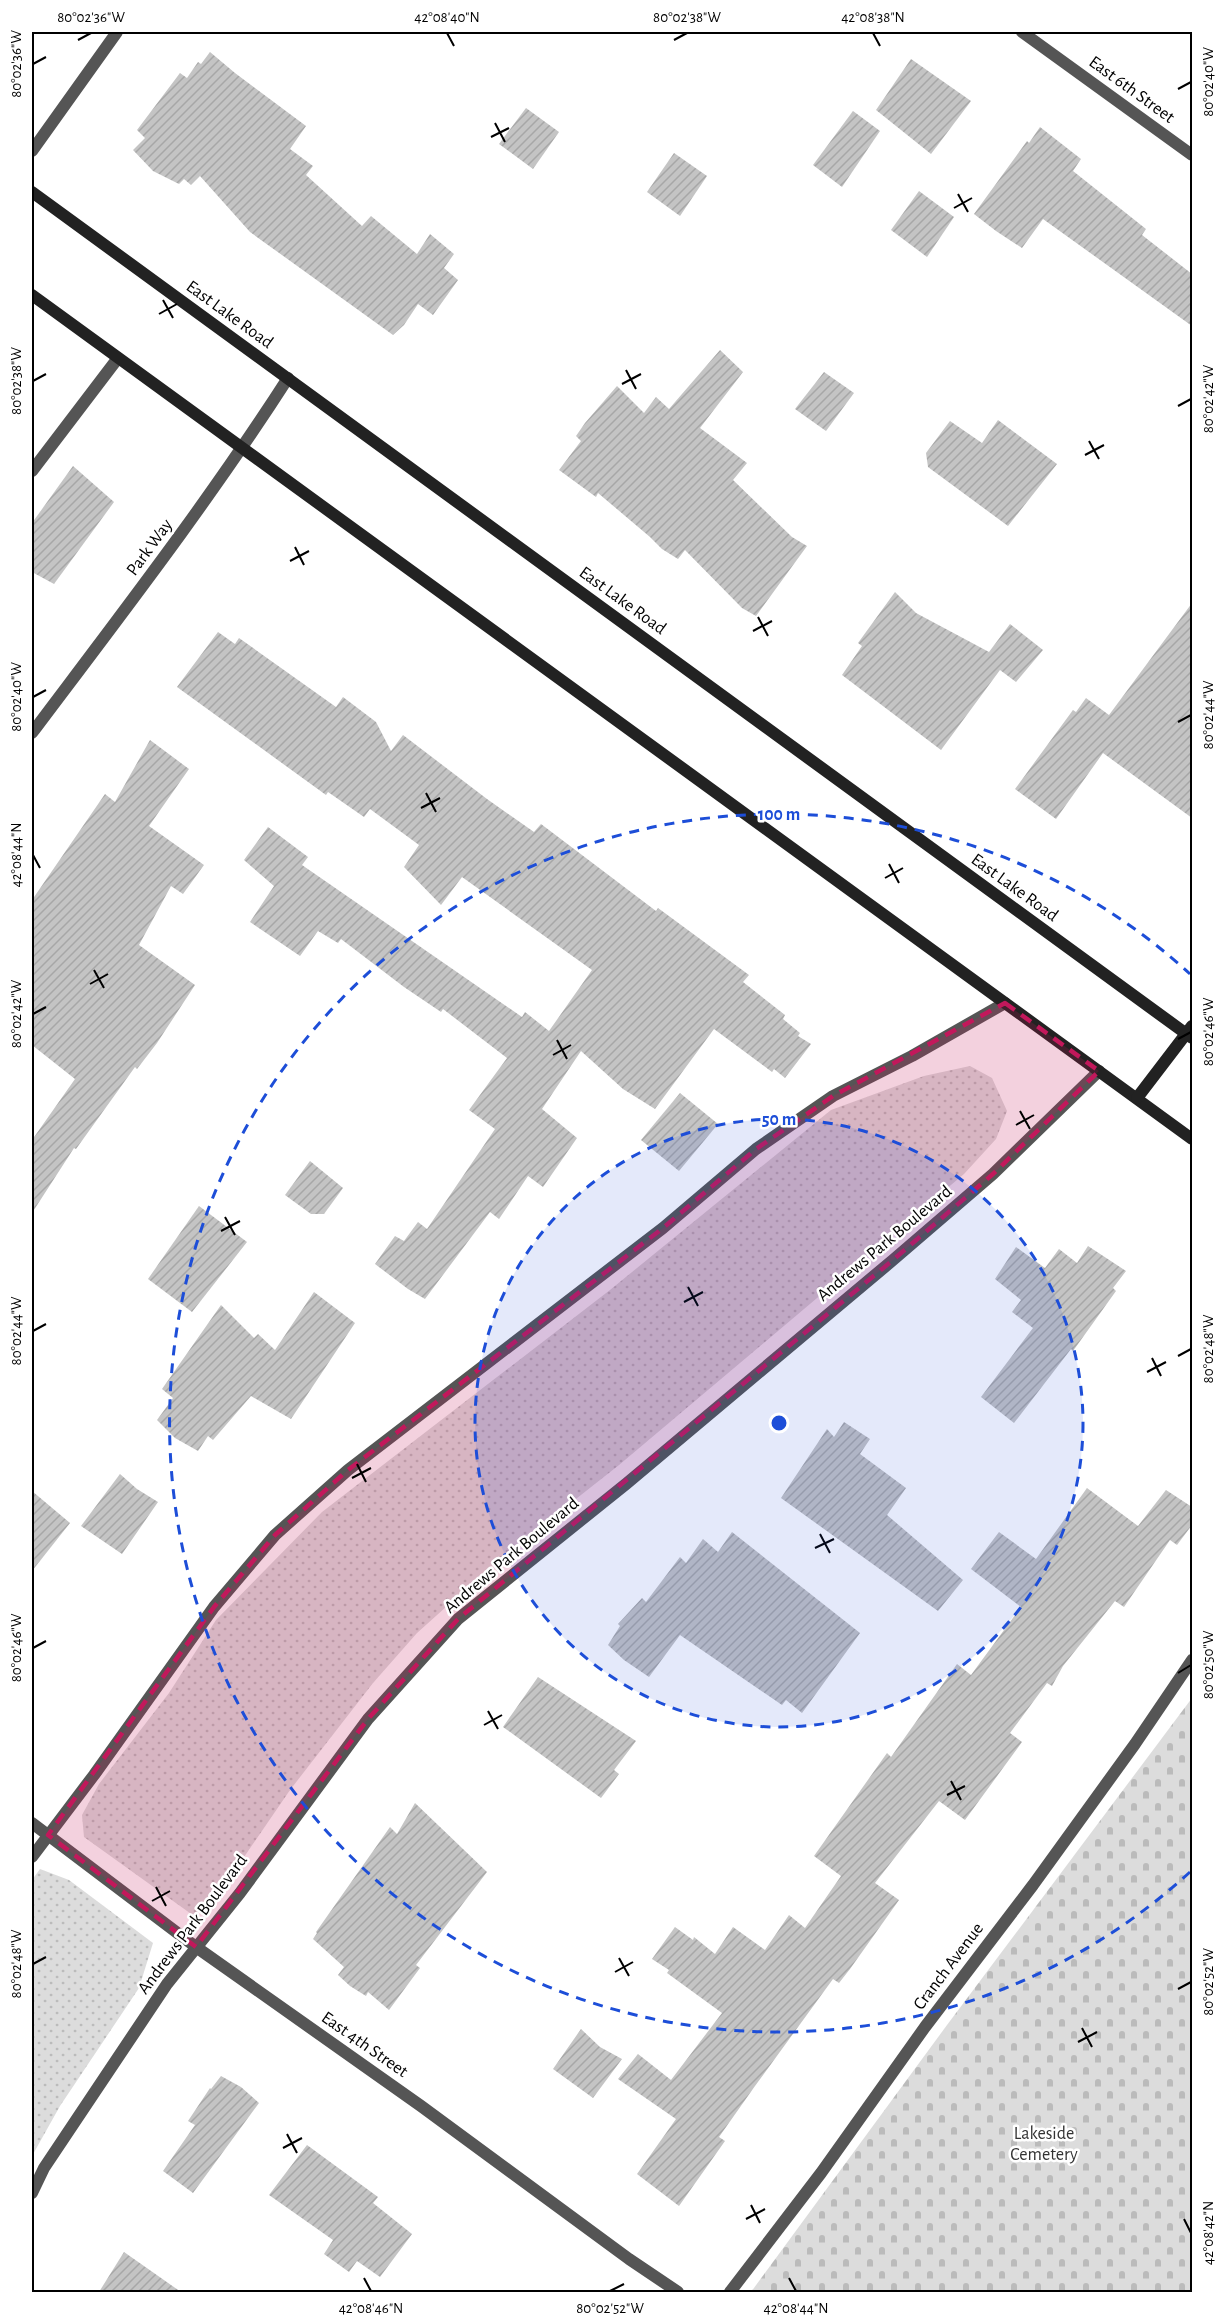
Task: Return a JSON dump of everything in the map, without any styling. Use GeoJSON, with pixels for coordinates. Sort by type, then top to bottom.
{"type":"FeatureCollection","features":[{"type":"Feature","properties":{"kind":"main road","name":"East Lake Road"},"geometry":{"type":"LineString","coordinates":[[32,192],[1190,1032]]}},
{"type":"Feature","properties":{"kind":"main road"},"geometry":{"type":"LineString","coordinates":[[32,296],[1192,1139]]}},
{"type":"Feature","properties":{"kind":"main road"},"geometry":{"type":"LineString","coordinates":[[1137,1098],[1190,1032]]}},
{"type":"Feature","properties":{"kind":"street"},"geometry":{"type":"LineString","coordinates":[[32,151],[117,32]]}},
{"type":"Feature","properties":{"kind":"street","name":"East 6th Street"},"geometry":{"type":"LineString","coordinates":[[1022,32],[1192,155]]}},
{"type":"Feature","properties":{"kind":"street"},"geometry":{"type":"LineString","coordinates":[[32,471],[118,358]]}},
{"type":"Feature","properties":{"kind":"street","name":"Park Way"},"geometry":{"type":"LineString","coordinates":[[32,733],[154,571],[242,448],[288,378]]}},
{"type":"Feature","properties":{"kind":"street"},"geometry":{"type":"LineString","coordinates":[[32,1857],[222,1598],[275,1535],[348,1470],[663,1228],[756,1149],[833,1096],[912,1056],[1005,1002]]}},
{"type":"Feature","properties":{"kind":"street","name":"Andrews Park Boulevard"},"geometry":{"type":"LineString","coordinates":[[32,2193],[45,2168],[167,1984],[240,1893],[368,1719],[458,1619],[634,1476],[993,1174],[1099,1071]]}},
{"type":"Feature","properties":{"kind":"street","name":"Cranch Avenue"},"geometry":{"type":"LineString","coordinates":[[730,2292],[1053,1857],[1192,1660]]}},
{"type":"Feature","properties":{"kind":"street","name":"East 4th Street"},"geometry":{"type":"LineString","coordinates":[[32,1823],[196,1947],[678,2292]]}},
{"type":"Feature","properties":{"kind":"highlighted area"},"geometry":{"type":"Polygon","coordinates":[[[1005,1003],[1099,1071],[993,1174],[893,1260],[458,1619],[368,1719],[196,1947],[48,1835],[214,1607],[275,1535],[348,1470],[663,1228],[756,1149],[833,1096],[1005,1003]]]}},
{"type":"Feature","properties":{"kind":"green space"},"geometry":{"type":"Polygon","coordinates":[[[970,1066],[992,1078],[1007,1111],[996,1139],[964,1174],[619,1465],[496,1562],[417,1633],[373,1683],[290,1790],[231,1876],[194,1916],[84,1837],[82,1815],[99,1784],[169,1693],[216,1620],[322,1512],[610,1290],[831,1110],[924,1076],[970,1066]]]}},
{"type":"Feature","properties":{"kind":"green space","name":"Lakeside Cemetery"},"geometry":{"type":"Polygon","coordinates":[[[1192,1698],[1192,2292],[751,2292],[947,2025],[1192,1698]]]}},
{"type":"Feature","properties":{"kind":"green space"},"geometry":{"type":"Polygon","coordinates":[[[40,1869],[69,1880],[153,1943],[139,1988],[60,2106],[32,2156],[32,1880],[40,1869]]]}},
{"type":"Feature","properties":{"kind":"building"},"geometry":{"type":"Polygon","coordinates":[[[210,52],[306,126],[290,149],[313,166],[306,175],[362,226],[371,216],[417,254],[430,234],[454,254],[444,268],[458,280],[433,315],[418,304],[404,325],[393,335],[250,232],[200,176],[191,185],[184,179],[179,184],[153,171],[133,150],[145,138],[137,130],[180,73],[187,78],[198,62],[201,64],[210,52]]]}},
{"type":"Feature","properties":{"kind":"building"},"geometry":{"type":"Polygon","coordinates":[[[911,59],[971,101],[931,154],[876,110],[911,59]]]}},
{"type":"Feature","properties":{"kind":"building"},"geometry":{"type":"Polygon","coordinates":[[[526,108],[559,132],[533,169],[499,144],[526,108]]]}},
{"type":"Feature","properties":{"kind":"building"},"geometry":{"type":"Polygon","coordinates":[[[853,111],[880,131],[842,187],[813,165],[853,111]]]}},
{"type":"Feature","properties":{"kind":"building"},"geometry":{"type":"Polygon","coordinates":[[[1040,127],[1081,159],[1073,171],[1146,229],[1142,235],[1192,274],[1192,326],[1043,219],[1022,248],[974,214],[1027,141],[1029,143],[1040,127]]]}},
{"type":"Feature","properties":{"kind":"building"},"geometry":{"type":"Polygon","coordinates":[[[674,153],[707,176],[680,216],[647,192],[674,153]]]}},
{"type":"Feature","properties":{"kind":"building"},"geometry":{"type":"Polygon","coordinates":[[[919,191],[954,217],[927,257],[891,230],[919,191]]]}},
{"type":"Feature","properties":{"kind":"building"},"geometry":{"type":"Polygon","coordinates":[[[720,350],[743,372],[700,428],[747,463],[733,480],[792,537],[807,546],[756,616],[742,608],[685,550],[678,559],[662,549],[598,493],[596,497],[559,470],[581,441],[576,436],[617,386],[644,413],[656,397],[669,409],[720,350]]]}},
{"type":"Feature","properties":{"kind":"building"},"geometry":{"type":"Polygon","coordinates":[[[824,372],[854,393],[826,431],[795,409],[824,372]]]}},
{"type":"Feature","properties":{"kind":"building"},"geometry":{"type":"Polygon","coordinates":[[[998,420],[1057,464],[1008,526],[928,467],[926,453],[950,421],[982,443],[998,420]]]}},
{"type":"Feature","properties":{"kind":"building"},"geometry":{"type":"Polygon","coordinates":[[[73,466],[114,502],[54,584],[32,572],[32,523],[73,466]]]}},
{"type":"Feature","properties":{"kind":"building"},"geometry":{"type":"Polygon","coordinates":[[[895,592],[916,613],[989,652],[1010,624],[1043,650],[1016,682],[1000,670],[941,750],[842,675],[862,646],[858,643],[895,592]]]}},
{"type":"Feature","properties":{"kind":"building"},"geometry":{"type":"Polygon","coordinates":[[[1192,603],[1192,818],[1103,753],[1056,819],[1015,789],[1073,710],[1076,712],[1086,698],[1109,715],[1192,603]]]}},
{"type":"Feature","properties":{"kind":"building"},"geometry":{"type":"Polygon","coordinates":[[[218,632],[235,644],[239,638],[336,707],[343,697],[376,722],[391,751],[403,735],[534,832],[541,824],[656,911],[658,908],[749,975],[743,982],[785,1015],[783,1019],[800,1033],[798,1036],[811,1044],[785,1078],[774,1069],[772,1072],[714,1029],[655,1109],[623,1089],[581,1051],[542,1109],[577,1138],[543,1187],[528,1176],[499,1219],[490,1212],[425,1299],[408,1289],[375,1264],[395,1236],[404,1241],[418,1222],[427,1229],[495,1129],[469,1110],[507,1058],[443,1009],[441,1012],[404,987],[341,939],[338,943],[318,931],[300,956],[250,922],[274,886],[244,860],[268,827],[308,857],[302,865],[522,1017],[525,1012],[549,1031],[592,970],[462,877],[441,905],[404,867],[419,845],[370,809],[364,817],[328,792],[326,795],[177,687],[218,632]]]}},
{"type":"Feature","properties":{"kind":"building"},"geometry":{"type":"Polygon","coordinates":[[[150,740],[189,769],[149,826],[204,865],[183,894],[171,886],[139,945],[195,985],[157,1043],[137,1069],[135,1067],[76,1149],[74,1148],[32,1213],[32,1140],[75,1079],[32,1045],[32,900],[105,794],[115,802],[150,740]]]}},
{"type":"Feature","properties":{"kind":"building"},"geometry":{"type":"Polygon","coordinates":[[[680,1093],[718,1124],[679,1171],[641,1140],[680,1093]]]}},
{"type":"Feature","properties":{"kind":"building"},"geometry":{"type":"Polygon","coordinates":[[[310,1161],[343,1188],[324,1214],[311,1214],[285,1195],[310,1161]]]}},
{"type":"Feature","properties":{"kind":"building"},"geometry":{"type":"Polygon","coordinates":[[[199,1206],[247,1242],[192,1312],[148,1279],[199,1206]]]}},
{"type":"Feature","properties":{"kind":"building"},"geometry":{"type":"Polygon","coordinates":[[[1088,1246],[1126,1271],[1113,1288],[1116,1291],[1073,1351],[1071,1349],[1014,1423],[981,1397],[1033,1328],[1012,1312],[1021,1300],[995,1279],[1016,1247],[1045,1268],[1059,1249],[1077,1263],[1088,1246]]]}},
{"type":"Feature","properties":{"kind":"building"},"geometry":{"type":"Polygon","coordinates":[[[314,1292],[355,1323],[291,1419],[251,1396],[213,1440],[208,1436],[198,1451],[175,1438],[157,1420],[173,1398],[162,1389],[221,1305],[254,1338],[258,1334],[275,1350],[314,1292]]]}},
{"type":"Feature","properties":{"kind":"building"},"geometry":{"type":"Polygon","coordinates":[[[844,1422],[870,1439],[860,1454],[906,1488],[887,1515],[963,1580],[938,1611],[781,1498],[827,1429],[834,1437],[844,1422]]]}},
{"type":"Feature","properties":{"kind":"building"},"geometry":{"type":"Polygon","coordinates":[[[120,1474],[137,1489],[158,1502],[122,1554],[81,1526],[120,1474]]]}},
{"type":"Feature","properties":{"kind":"building"},"geometry":{"type":"Polygon","coordinates":[[[1087,1488],[1138,1526],[1166,1490],[1192,1507],[1192,1525],[1177,1545],[1170,1540],[1124,1607],[1115,1601],[1063,1666],[1052,1686],[1047,1683],[1010,1733],[1022,1742],[965,1820],[939,1801],[875,1883],[899,1900],[839,1983],[833,1979],[755,2086],[719,2137],[725,2141],[679,2206],[637,2174],[676,2119],[618,2079],[638,2054],[671,2080],[722,2013],[667,1973],[669,1970],[652,1959],[675,1927],[693,1940],[694,1937],[715,1954],[733,1927],[765,1950],[789,1915],[805,1928],[841,1876],[814,1856],[887,1753],[891,1757],[957,1664],[971,1675],[1021,1607],[971,1569],[999,1532],[1036,1559],[1087,1488]]]}},
{"type":"Feature","properties":{"kind":"building"},"geometry":{"type":"Polygon","coordinates":[[[32,1491],[70,1523],[32,1571],[32,1491]]]}},
{"type":"Feature","properties":{"kind":"building"},"geometry":{"type":"Polygon","coordinates":[[[732,1532],[860,1633],[802,1713],[786,1700],[782,1705],[680,1635],[649,1677],[624,1660],[608,1645],[620,1626],[618,1624],[642,1598],[646,1602],[680,1557],[686,1563],[703,1539],[718,1552],[732,1532]]]}},
{"type":"Feature","properties":{"kind":"building"},"geometry":{"type":"Polygon","coordinates":[[[538,1677],[636,1741],[614,1770],[619,1774],[601,1798],[503,1727],[538,1677]]]}},
{"type":"Feature","properties":{"kind":"building"},"geometry":{"type":"Polygon","coordinates":[[[415,1803],[487,1872],[416,1965],[420,1968],[389,2010],[368,1992],[366,1996],[338,1975],[344,1967],[313,1939],[390,1827],[397,1834],[415,1803]]]}},
{"type":"Feature","properties":{"kind":"building"},"geometry":{"type":"Polygon","coordinates":[[[581,2029],[600,2047],[622,2059],[593,2098],[553,2069],[581,2029]]]}},
{"type":"Feature","properties":{"kind":"building"},"geometry":{"type":"Polygon","coordinates":[[[221,2076],[241,2087],[259,2103],[193,2193],[163,2171],[195,2125],[188,2121],[221,2076]]]}},
{"type":"Feature","properties":{"kind":"building"},"geometry":{"type":"Polygon","coordinates":[[[307,2145],[378,2197],[373,2203],[412,2234],[380,2277],[357,2261],[349,2272],[324,2254],[333,2240],[269,2195],[307,2145]]]}},
{"type":"Feature","properties":{"kind":"building"},"geometry":{"type":"Polygon","coordinates":[[[124,2252],[181,2292],[99,2292],[124,2252]]]}}]}
